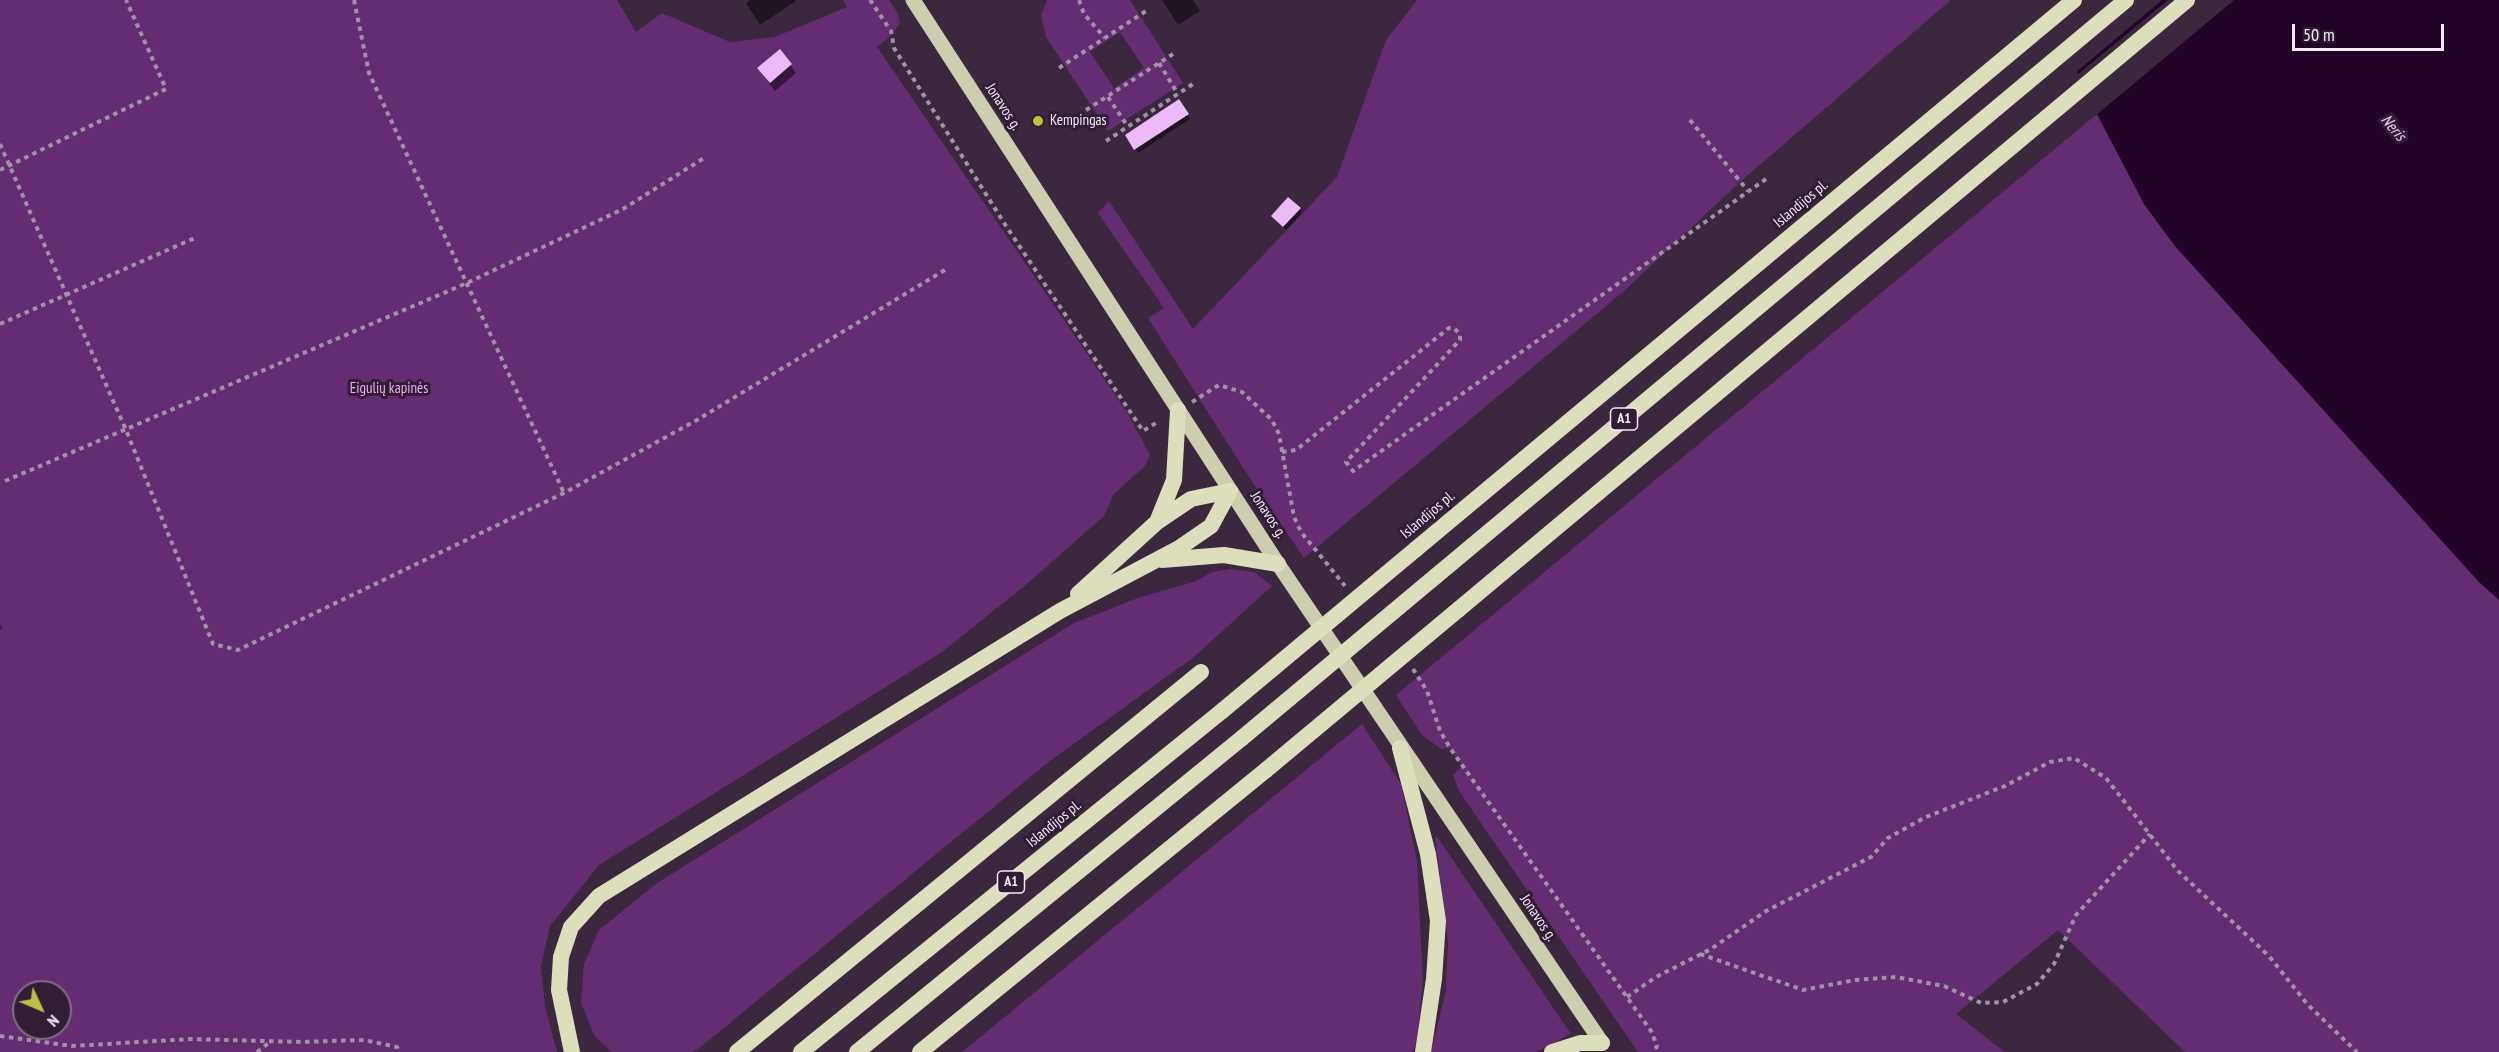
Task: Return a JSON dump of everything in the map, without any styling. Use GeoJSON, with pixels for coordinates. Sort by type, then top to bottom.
{"type":"FeatureCollection","features":[{"type":"Feature","properties":{"kind":"highway","name":"Islandijos pl."},"geometry":{"type":"LineString","coordinates":[[801,1052],[1222,711],[2074,0]]}},
{"type":"Feature","properties":{"kind":"highway","name":"A1"},"geometry":{"type":"LineString","coordinates":[[857,1052],[1242,738],[2126,0]]}},
{"type":"Feature","properties":{"kind":"highway"},"geometry":{"type":"LineString","coordinates":[[920,1052],[1266,770],[2187,0]]}},
{"type":"Feature","properties":{"kind":"highway"},"geometry":{"type":"LineString","coordinates":[[1157,522],[1174,480],[1178,410]]}},
{"type":"Feature","properties":{"kind":"highway"},"geometry":{"type":"LineString","coordinates":[[1060,611],[1157,522],[1191,499],[1230,491]]}},
{"type":"Feature","properties":{"kind":"highway"},"geometry":{"type":"LineString","coordinates":[[572,1052],[559,990],[561,957],[571,927],[599,896],[1060,611],[1158,560],[1211,526],[1230,491]]}},
{"type":"Feature","properties":{"kind":"highway"},"geometry":{"type":"LineString","coordinates":[[1158,560],[1224,555],[1278,564]]}},
{"type":"Feature","properties":{"kind":"highway"},"geometry":{"type":"LineString","coordinates":[[738,1052],[1201,672]]}},
{"type":"Feature","properties":{"kind":"highway"},"geometry":{"type":"LineString","coordinates":[[1400,747],[1428,854],[1438,921],[1434,979],[1423,1052]]}},
{"type":"Feature","properties":{"kind":"highway"},"geometry":{"type":"LineString","coordinates":[[569,1034],[582,1052]]}},
{"type":"Feature","properties":{"kind":"highway"},"geometry":{"type":"LineString","coordinates":[[1552,1052],[1580,1043],[1599,1048]]}},
{"type":"Feature","properties":{"kind":"main road","name":"Jonavos g."},"geometry":{"type":"LineString","coordinates":[[913,0],[1230,491],[1599,1048]]}},
{"type":"Feature","properties":{"kind":"path"},"geometry":{"type":"LineString","coordinates":[[0,170],[166,89],[126,0]]}},
{"type":"Feature","properties":{"kind":"path"},"geometry":{"type":"LineString","coordinates":[[354,0],[369,73],[564,493]]}},
{"type":"Feature","properties":{"kind":"path"},"geometry":{"type":"LineString","coordinates":[[870,0],[891,31],[894,48],[1006,226],[1128,405]]}},
{"type":"Feature","properties":{"kind":"path"},"geometry":{"type":"LineString","coordinates":[[1079,0],[1084,14],[1105,38]]}},
{"type":"Feature","properties":{"kind":"path"},"geometry":{"type":"LineString","coordinates":[[1059,68],[1146,12]]}},
{"type":"Feature","properties":{"kind":"path"},"geometry":{"type":"LineString","coordinates":[[1086,110],[1173,54]]}},
{"type":"Feature","properties":{"kind":"path"},"geometry":{"type":"LineString","coordinates":[[1159,63],[1178,94]]}},
{"type":"Feature","properties":{"kind":"path"},"geometry":{"type":"LineString","coordinates":[[1106,141],[1193,84]]}},
{"type":"Feature","properties":{"kind":"path"},"geometry":{"type":"LineString","coordinates":[[1108,97],[1128,127]]}},
{"type":"Feature","properties":{"kind":"path"},"geometry":{"type":"LineString","coordinates":[[1690,120],[1748,191]]}},
{"type":"Feature","properties":{"kind":"path"},"geometry":{"type":"LineString","coordinates":[[0,144],[126,430],[213,644],[238,650],[564,493],[697,420],[948,268]]}},
{"type":"Feature","properties":{"kind":"path"},"geometry":{"type":"LineString","coordinates":[[5,481],[467,283],[623,209],[704,158]]}},
{"type":"Feature","properties":{"kind":"path"},"geometry":{"type":"LineString","coordinates":[[1282,452],[1296,450],[1449,328],[1454,328],[1460,334],[1460,340],[1346,462],[1353,471],[1693,233],[1766,179]]}},
{"type":"Feature","properties":{"kind":"path"},"geometry":{"type":"LineString","coordinates":[[0,324],[197,237]]}},
{"type":"Feature","properties":{"kind":"path"},"geometry":{"type":"LineString","coordinates":[[1627,998],[1656,976],[1700,954],[1766,911],[1871,857],[1888,838],[1926,817],[2005,786],[2050,762],[2074,758],[2106,778],[2178,871],[2269,956],[2308,1005],[2357,1052]]}},
{"type":"Feature","properties":{"kind":"path"},"geometry":{"type":"LineString","coordinates":[[1700,954],[1803,990],[1855,980],[1896,977],[1944,986],[1981,1003],[2003,1002],[2037,984],[2054,964],[2076,915],[2150,834]]}},
{"type":"Feature","properties":{"kind":"path"},"geometry":{"type":"LineString","coordinates":[[0,1036],[72,1046],[190,1039],[364,1040],[397,1047],[399,1052]]}},
{"type":"Feature","properties":{"kind":"path"},"geometry":{"type":"LineString","coordinates":[[257,1052],[270,1041]]}},
{"type":"Feature","properties":{"kind":"green space","name":"Eigulių kapinės"},"geometry":{"type":"Polygon","coordinates":[[[0,0],[617,0],[636,32],[662,13],[730,42],[775,37],[847,7],[843,0],[889,0],[898,14],[900,23],[891,36],[877,47],[1127,412],[1150,455],[1145,466],[1114,494],[1104,516],[1028,583],[942,652],[599,865],[550,926],[541,966],[545,1006],[557,1052],[0,1052],[0,630],[3,628],[0,624],[0,0]]]}},
{"type":"Feature","properties":{"kind":"green space"},"geometry":{"type":"Polygon","coordinates":[[[1047,0],[1130,0],[1183,83],[1108,131],[1046,37],[1041,16],[1047,0]],[[1120,32],[1090,52],[1114,88],[1144,68],[1120,32]]]}},
{"type":"Feature","properties":{"kind":"green space"},"geometry":{"type":"Polygon","coordinates":[[[1417,0],[1951,0],[1740,182],[1624,291],[1304,558],[1249,477],[1148,318],[1164,308],[1098,213],[1109,201],[1193,329],[1337,177],[1386,40],[1417,0]]]}},
{"type":"Feature","properties":{"kind":"green space"},"geometry":{"type":"Polygon","coordinates":[[[2097,114],[2144,204],[2175,246],[2479,582],[2499,600],[2499,1052],[2185,1052],[2058,930],[1956,1014],[2005,1052],[1638,1052],[1459,791],[1453,775],[1462,766],[1450,748],[1441,749],[1422,735],[1396,695],[2097,114]]]}},
{"type":"Feature","properties":{"kind":"green space"},"geometry":{"type":"Polygon","coordinates":[[[1231,569],[1254,572],[1272,586],[1194,657],[1050,761],[698,1049],[692,1052],[611,1052],[594,1035],[581,1003],[584,964],[599,930],[657,883],[1074,623],[1138,598],[1196,581],[1212,572],[1231,569]]]}},
{"type":"Feature","properties":{"kind":"green space"},"geometry":{"type":"Polygon","coordinates":[[[1362,724],[1401,784],[1417,861],[1423,981],[1417,1039],[1413,1052],[962,1052],[1362,724]]]}},
{"type":"Feature","properties":{"kind":"green space"},"geometry":{"type":"Polygon","coordinates":[[[1435,836],[1571,1034],[1536,1052],[1431,1052],[1446,990],[1448,941],[1435,836]]]}},
{"type":"Feature","properties":{"kind":"water","name":"Neris"},"geometry":{"type":"Polygon","coordinates":[[[2044,0],[2499,0],[2499,600],[2479,582],[2175,246],[2144,204],[2097,114],[2044,0]]]}},
{"type":"Feature","properties":{"kind":"pier"},"geometry":{"type":"Polygon","coordinates":[[[2041,0],[2162,0],[2075,73],[2041,0]]]}},
{"type":"Feature","properties":{"kind":"pier"},"geometry":{"type":"Polygon","coordinates":[[[2168,0],[2234,0],[2095,116],[2076,76],[2168,0]]]}},
{"type":"Feature","properties":{"kind":"building"},"geometry":{"type":"Polygon","coordinates":[[[780,49],[792,64],[770,83],[757,68],[780,49]]]}},
{"type":"Feature","properties":{"kind":"building"},"geometry":{"type":"Polygon","coordinates":[[[1179,99],[1189,114],[1134,150],[1125,135],[1179,99]]]}},
{"type":"Feature","properties":{"kind":"building"},"geometry":{"type":"Polygon","coordinates":[[[1288,197],[1301,208],[1283,227],[1271,216],[1288,197]]]}},
{"type":"Feature","properties":{"kind":"place","name":"Kempingas"},"geometry":{"type":"Point","coordinates":[1038,121]}}]}
